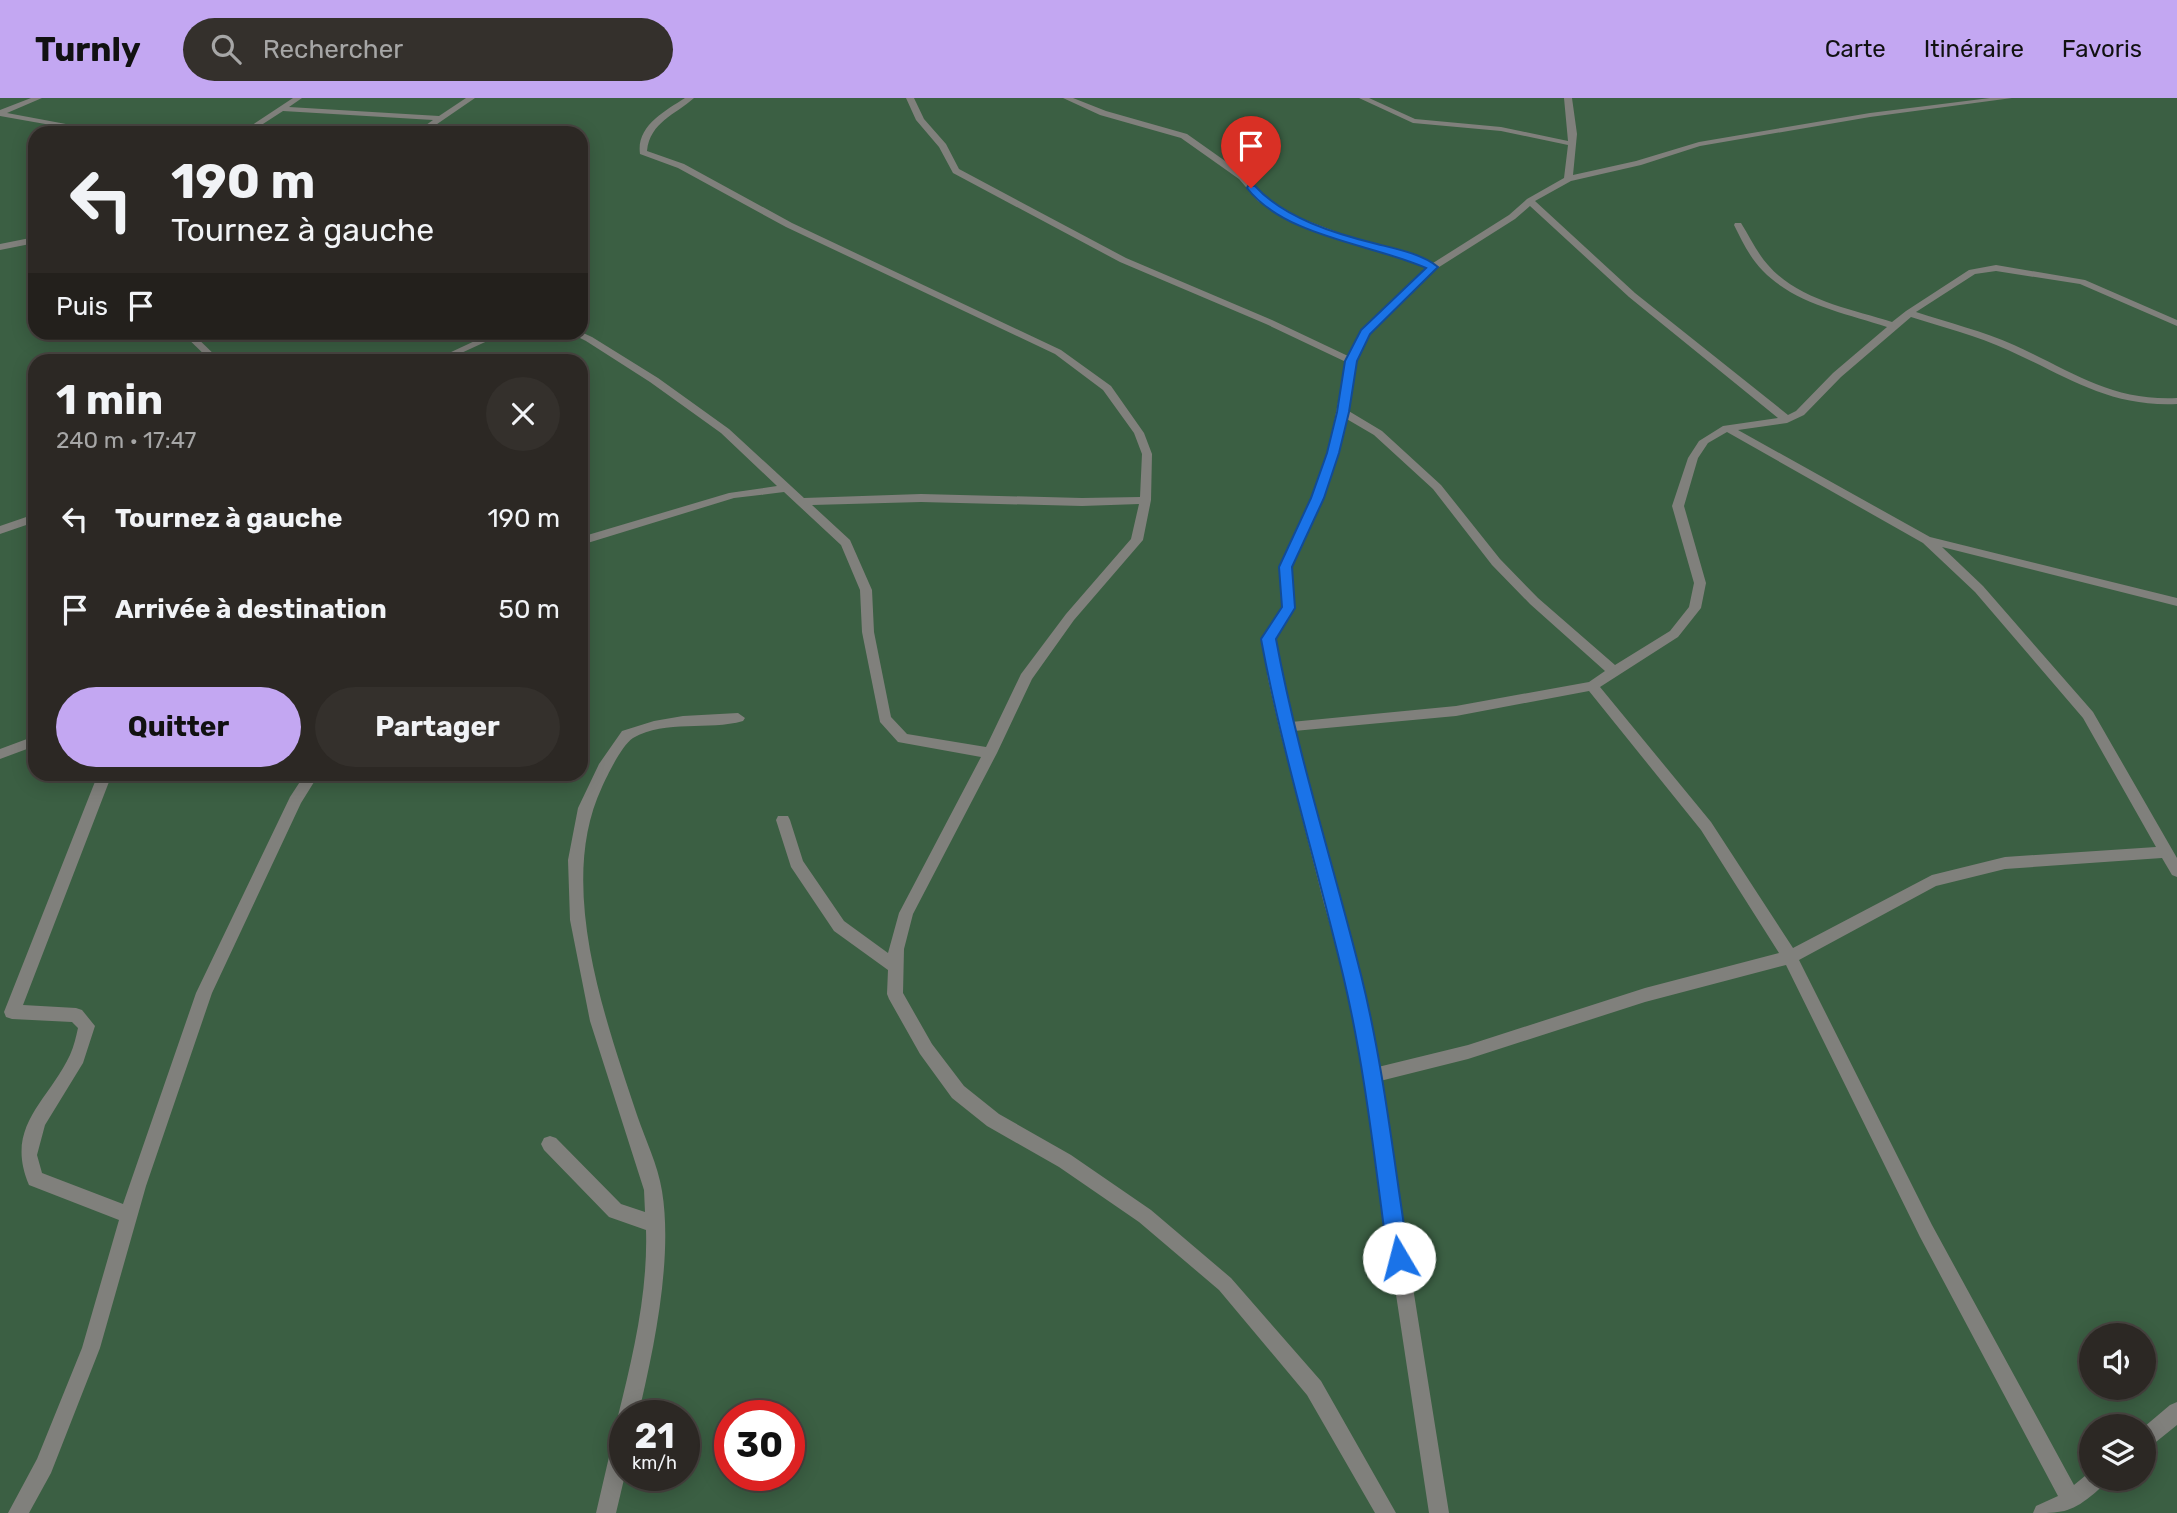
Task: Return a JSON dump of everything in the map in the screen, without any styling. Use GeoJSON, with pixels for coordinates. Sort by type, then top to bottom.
{"type":"FeatureCollection","features":[{"type":"Feature","properties":{"kind":"street"},"geometry":{"type":"LineString","coordinates":[[0,113],[38,98]]}},
{"type":"Feature","properties":{"kind":"street"},"geometry":{"type":"LineString","coordinates":[[255,126],[298,98]]}},
{"type":"Feature","properties":{"kind":"street"},"geometry":{"type":"LineString","coordinates":[[428,126],[471,98]]}},
{"type":"Feature","properties":{"kind":"street"},"geometry":{"type":"LineString","coordinates":[[691,98],[651,125],[643,137],[643,152],[681,166],[789,225],[1058,352],[1107,388],[1139,433],[1147,454],[1145,500],[1137,540],[1070,617],[1026,677],[990,753],[906,913],[896,949],[895,994],[926,1049],[958,1091],[993,1120],[1065,1161],[1145,1216],[1225,1284],[1314,1388],[1386,1513]]}},
{"type":"Feature","properties":{"kind":"street"},"geometry":{"type":"LineString","coordinates":[[911,98],[920,120],[943,146],[956,171],[1124,260],[1269,322],[1351,361]]}},
{"type":"Feature","properties":{"kind":"street"},"geometry":{"type":"LineString","coordinates":[[1067,98],[1103,113],[1184,136],[1242,177],[1261,198],[1297,220],[1352,241],[1405,254],[1433,267]]}},
{"type":"Feature","properties":{"kind":"street"},"geometry":{"type":"LineString","coordinates":[[1363,98],[1413,121],[1501,129],[1572,145]]}},
{"type":"Feature","properties":{"kind":"street"},"geometry":{"type":"LineString","coordinates":[[1568,98],[1572,145],[1568,180]]}},
{"type":"Feature","properties":{"kind":"street"},"geometry":{"type":"LineString","coordinates":[[1439,1513],[1353,977],[1286,727],[1274,679],[1268,639],[1289,608],[1286,567],[1317,498],[1343,412],[1351,361],[1365,332],[1433,267],[1512,217],[1530,201],[1568,180],[1638,163],[1699,144],[1870,114],[2008,98]]}},
{"type":"Feature","properties":{"kind":"street"},"geometry":{"type":"LineString","coordinates":[[283,108],[438,118]]}},
{"type":"Feature","properties":{"kind":"street"},"geometry":{"type":"LineString","coordinates":[[0,113],[72,126]]}},
{"type":"Feature","properties":{"kind":"street"},"geometry":{"type":"LineString","coordinates":[[1530,201],[1632,295],[1787,420]]}},
{"type":"Feature","properties":{"kind":"street"},"geometry":{"type":"LineString","coordinates":[[1738,225],[1753,253],[1767,270],[1785,285],[1894,326]]}},
{"type":"Feature","properties":{"kind":"street"},"geometry":{"type":"LineString","coordinates":[[0,247],[28,241]]}},
{"type":"Feature","properties":{"kind":"street"},"geometry":{"type":"LineString","coordinates":[[1286,727],[1456,711],[1592,686],[1674,634],[1695,608],[1700,583],[1678,506],[1693,457],[1704,440],[1727,428],[1787,420],[1800,413],[1837,375],[1909,313],[1972,272],[1996,268],[2081,282],[2177,323]]}},
{"type":"Feature","properties":{"kind":"street"},"geometry":{"type":"LineString","coordinates":[[1909,313],[1991,339],[2041,364],[2111,392],[2146,402],[2177,401]]}},
{"type":"Feature","properties":{"kind":"street"},"geometry":{"type":"LineString","coordinates":[[588,339],[725,431],[846,543],[866,590],[867,632],[885,719],[903,738],[990,753]]}},
{"type":"Feature","properties":{"kind":"street"},"geometry":{"type":"LineString","coordinates":[[194,340],[209,354]]}},
{"type":"Feature","properties":{"kind":"street"},"geometry":{"type":"LineString","coordinates":[[453,354],[485,340]]}},
{"type":"Feature","properties":{"kind":"street"},"geometry":{"type":"LineString","coordinates":[[1343,412],[1378,433],[1437,486],[1496,562],[1534,601],[1613,671]]}},
{"type":"Feature","properties":{"kind":"street"},"geometry":{"type":"LineString","coordinates":[[1727,428],[1927,540],[1979,589],[2088,715],[2177,871]]}},
{"type":"Feature","properties":{"kind":"street"},"geometry":{"type":"LineString","coordinates":[[588,539],[733,495],[786,488]]}},
{"type":"Feature","properties":{"kind":"street"},"geometry":{"type":"LineString","coordinates":[[802,502],[921,498],[1082,502],[1145,500]]}},
{"type":"Feature","properties":{"kind":"street"},"geometry":{"type":"LineString","coordinates":[[0,530],[28,520]]}},
{"type":"Feature","properties":{"kind":"street"},"geometry":{"type":"LineString","coordinates":[[1927,540],[2177,603]]}},
{"type":"Feature","properties":{"kind":"street"},"geometry":{"type":"LineString","coordinates":[[1592,686],[1706,826],[1790,957],[1926,1231],[2071,1500]]}},
{"type":"Feature","properties":{"kind":"street"},"geometry":{"type":"LineString","coordinates":[[632,1400],[642,1358],[656,1256],[653,1190],[598,1021],[578,920],[575,860],[586,808],[604,768],[627,735],[654,726],[683,721],[738,718]]}},
{"type":"Feature","properties":{"kind":"street"},"geometry":{"type":"LineString","coordinates":[[0,754],[28,744]]}},
{"type":"Feature","properties":{"kind":"street"},"geometry":{"type":"LineString","coordinates":[[102,781],[12,1012],[76,1015],[87,1026],[77,1058],[37,1122],[28,1155],[35,1179],[129,1215]]}},
{"type":"Feature","properties":{"kind":"street"},"geometry":{"type":"LineString","coordinates":[[18,1513],[44,1466],[91,1348],[129,1215],[204,993],[295,800],[307,781]]}},
{"type":"Feature","properties":{"kind":"street"},"geometry":{"type":"LineString","coordinates":[[783,820],[796,863],[839,926],[895,967]]}},
{"type":"Feature","properties":{"kind":"street"},"geometry":{"type":"LineString","coordinates":[[1371,1076],[1468,1052],[1645,995],[1790,957],[1932,881],[2005,863],[2166,852]]}},
{"type":"Feature","properties":{"kind":"street"},"geometry":{"type":"LineString","coordinates":[[550,1144],[615,1211],[654,1224]]}},
{"type":"Feature","properties":{"kind":"street"},"geometry":{"type":"LineString","coordinates":[[2156,1429],[2177,1412]]}},
{"type":"Feature","properties":{"kind":"street"},"geometry":{"type":"LineString","coordinates":[[606,1513],[611,1491]]}},
{"type":"Feature","properties":{"kind":"street"},"geometry":{"type":"LineString","coordinates":[[2043,1513],[2071,1500],[2082,1491]]}},
{"type":"Feature","properties":{"kind":"green space"},"geometry":{"type":"Polygon","coordinates":[[[0,98],[2177,98],[2177,1513],[0,1513],[0,98]]]}},
{"type":"Feature","properties":{"kind":"route"},"geometry":{"type":"LineString","coordinates":[[1251,188],[1261,198],[1297,220],[1352,241],[1405,254],[1433,267],[1365,332],[1351,361],[1333,453],[1317,498],[1286,567],[1285,585],[1289,608],[1268,639],[1280,703],[1331,904],[1353,977],[1399,1258]]}}]}
